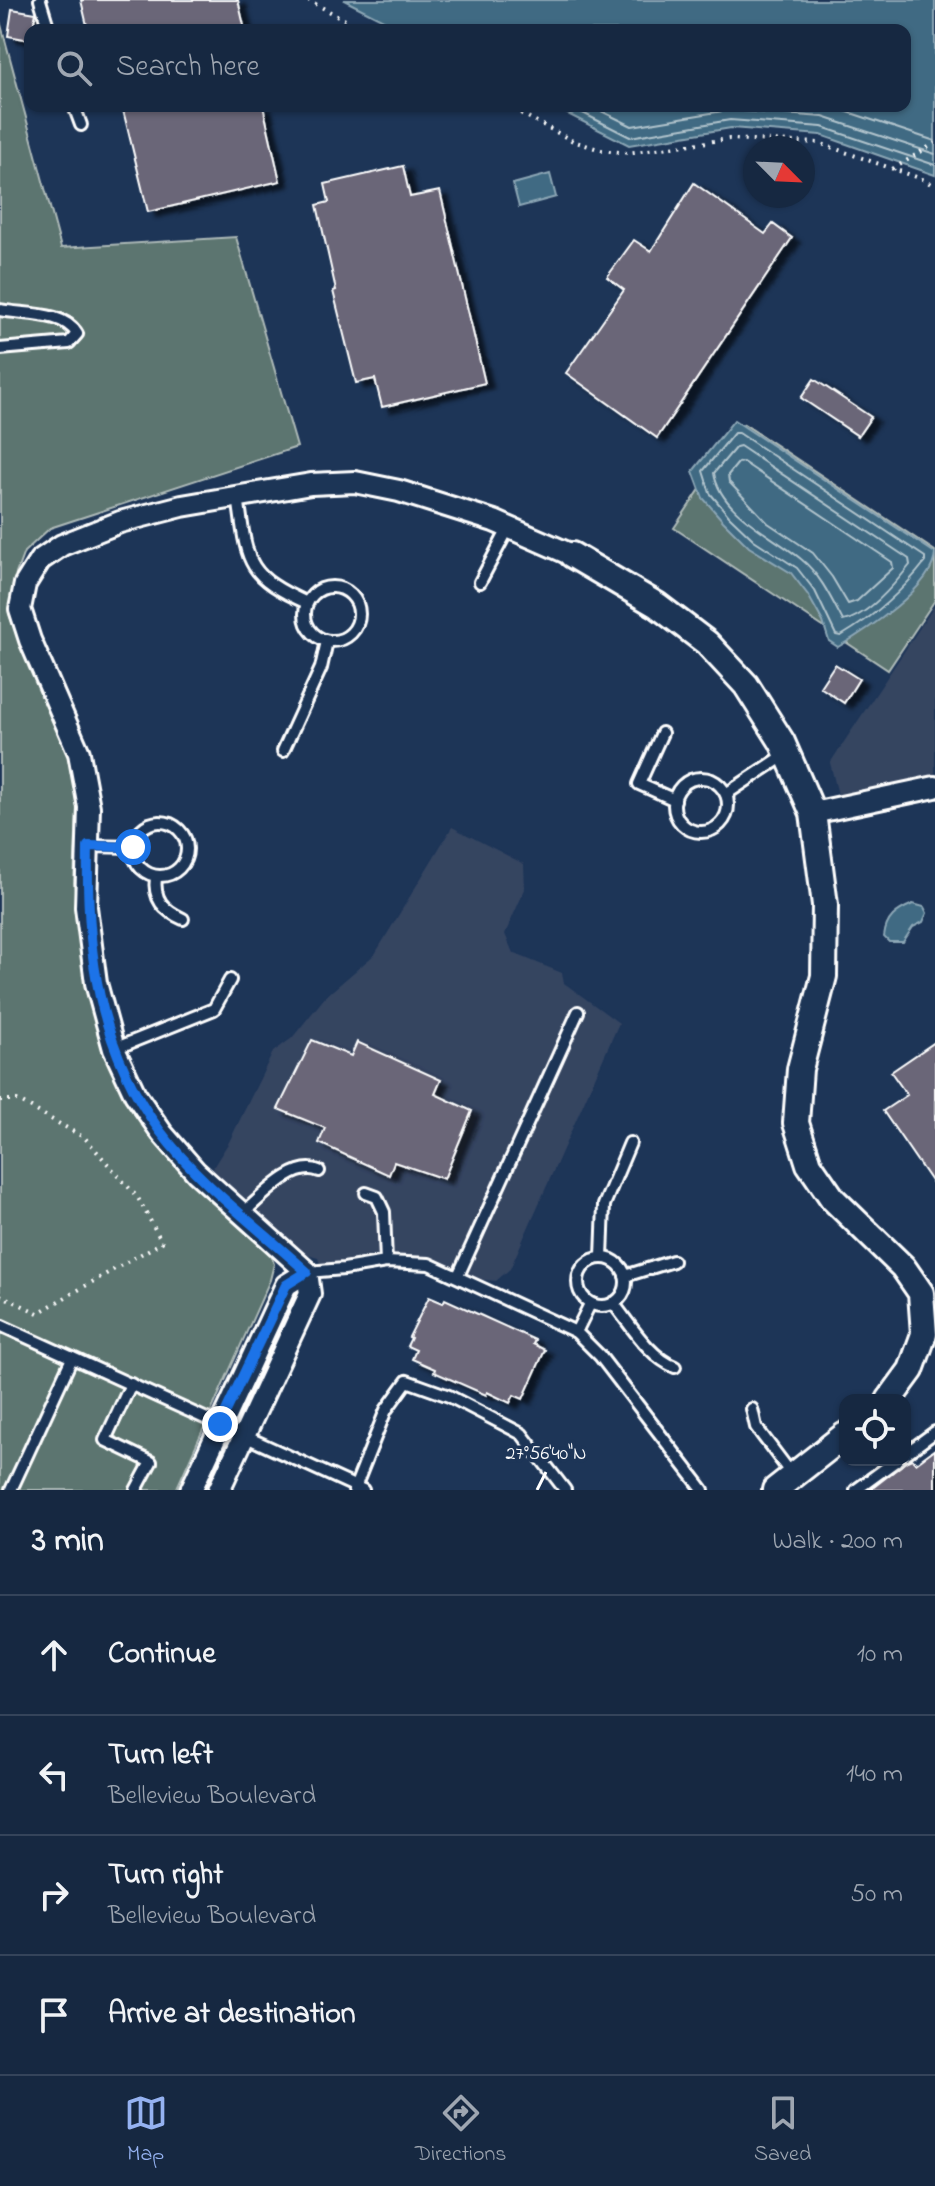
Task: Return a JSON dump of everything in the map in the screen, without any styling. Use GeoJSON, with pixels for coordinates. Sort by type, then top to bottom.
{"type":"FeatureCollection","features":[{"type":"Feature","properties":{"kind":"street"},"geometry":{"type":"LineString","coordinates":[[219,1490],[310,1294],[307,1272],[196,1172],[162,1133],[135,1094],[114,1049],[94,968],[86,907],[89,807],[79,753],[30,640],[20,609],[25,584],[40,560],[62,545],[120,522],[182,506],[311,484],[355,482],[444,503],[572,555],[657,605],[707,643],[746,685],[787,753],[813,813],[825,905],[824,976],[800,1069],[796,1123],[809,1164],[833,1199],[928,1290],[924,1334],[911,1370],[893,1394]]}},
{"type":"Feature","properties":{"kind":"street"},"geometry":{"type":"LineString","coordinates":[[813,813],[935,787]]}},
{"type":"Feature","properties":{"kind":"street"},"geometry":{"type":"LineString","coordinates":[[191,1490],[286,1285],[307,1272]]}},
{"type":"Feature","properties":{"kind":"street"},"geometry":{"type":"LineString","coordinates":[[784,1483],[839,1440]]}},
{"type":"Feature","properties":{"kind":"lane"},"geometry":{"type":"LineString","coordinates":[[40,0],[47,24]]}},
{"type":"Feature","properties":{"kind":"lane"},"geometry":{"type":"LineString","coordinates":[[76,112],[81,125]]}},
{"type":"Feature","properties":{"kind":"lane"},"geometry":{"type":"LineString","coordinates":[[0,310],[58,317],[72,325],[77,334],[69,343],[0,349]]}},
{"type":"Feature","properties":{"kind":"lane"},"geometry":{"type":"LineString","coordinates":[[238,496],[246,548],[257,574],[279,591],[307,603]]}},
{"type":"Feature","properties":{"kind":"lane"},"geometry":{"type":"LineString","coordinates":[[480,582],[509,527]]}},
{"type":"Feature","properties":{"kind":"lane"},"geometry":{"type":"LineString","coordinates":[[337,587],[346,591],[357,605],[357,623],[345,637],[327,641],[319,639],[308,627],[304,611],[319,590],[337,587]]}},
{"type":"Feature","properties":{"kind":"lane"},"geometry":{"type":"LineString","coordinates":[[283,751],[321,668],[327,641]]}},
{"type":"Feature","properties":{"kind":"lane"},"geometry":{"type":"LineString","coordinates":[[662,733],[639,784],[675,800]]}},
{"type":"Feature","properties":{"kind":"lane"},"geometry":{"type":"LineString","coordinates":[[726,794],[787,753]]}},
{"type":"Feature","properties":{"kind":"lane"},"geometry":{"type":"LineString","coordinates":[[698,778],[715,781],[726,794],[728,803],[723,820],[708,831],[699,832],[683,824],[677,817],[675,800],[683,785],[698,778]]}},
{"type":"Feature","properties":{"kind":"lane"},"geometry":{"type":"LineString","coordinates":[[154,822],[171,824],[184,836],[187,853],[180,868],[156,877],[136,863],[133,847],[140,832],[154,822]]}},
{"type":"Feature","properties":{"kind":"lane"},"geometry":{"type":"LineString","coordinates":[[88,846],[133,847]]}},
{"type":"Feature","properties":{"kind":"lane"},"geometry":{"type":"LineString","coordinates":[[156,877],[156,898],[162,906],[183,919]]}},
{"type":"Feature","properties":{"kind":"lane"},"geometry":{"type":"LineString","coordinates":[[114,1049],[214,1009],[230,980]]}},
{"type":"Feature","properties":{"kind":"lane"},"geometry":{"type":"LineString","coordinates":[[458,1276],[578,1012]]}},
{"type":"Feature","properties":{"kind":"lane"},"geometry":{"type":"LineString","coordinates":[[602,1257],[604,1205],[630,1143]]}},
{"type":"Feature","properties":{"kind":"lane"},"geometry":{"type":"LineString","coordinates":[[243,1213],[294,1170],[313,1168],[319,1171]]}},
{"type":"Feature","properties":{"kind":"lane"},"geometry":{"type":"LineString","coordinates":[[366,1193],[377,1197],[384,1212],[386,1262]]}},
{"type":"Feature","properties":{"kind":"lane"},"geometry":{"type":"LineString","coordinates":[[602,1257],[618,1263],[625,1276],[624,1292],[606,1306],[590,1304],[579,1292],[578,1275],[587,1262],[602,1257]]}},
{"type":"Feature","properties":{"kind":"lane"},"geometry":{"type":"LineString","coordinates":[[625,1276],[673,1261]]}},
{"type":"Feature","properties":{"kind":"lane"},"geometry":{"type":"LineString","coordinates":[[307,1272],[386,1262],[429,1264],[576,1332],[600,1356],[703,1490]]}},
{"type":"Feature","properties":{"kind":"lane"},"geometry":{"type":"LineString","coordinates":[[613,1303],[654,1353],[675,1367]]}},
{"type":"Feature","properties":{"kind":"lane"},"geometry":{"type":"LineString","coordinates":[[576,1332],[590,1304]]}},
{"type":"Feature","properties":{"kind":"lane"},"geometry":{"type":"LineString","coordinates":[[0,1325],[357,1489],[386,1410],[407,1381],[449,1396],[522,1434],[565,1490]]}},
{"type":"Feature","properties":{"kind":"lane"},"geometry":{"type":"LineString","coordinates":[[11,1490],[72,1358]]}},
{"type":"Feature","properties":{"kind":"lane"},"geometry":{"type":"LineString","coordinates":[[131,1384],[105,1440],[151,1462],[136,1490]]}},
{"type":"Feature","properties":{"kind":"lane"},"geometry":{"type":"LineString","coordinates":[[752,1409],[784,1483]]}},
{"type":"Feature","properties":{"kind":"lane"},"geometry":{"type":"LineString","coordinates":[[911,1450],[935,1432]]}},
{"type":"Feature","properties":{"kind":"lane"},"geometry":{"type":"LineString","coordinates":[[856,1490],[889,1466]]}},
{"type":"Feature","properties":{"kind":"path"},"geometry":{"type":"LineString","coordinates":[[308,0],[353,24]]}},
{"type":"Feature","properties":{"kind":"path"},"geometry":{"type":"LineString","coordinates":[[518,112],[573,141],[601,150],[627,153],[729,139],[819,143],[925,180],[935,187]]}},
{"type":"Feature","properties":{"kind":"path"},"geometry":{"type":"LineString","coordinates":[[892,170],[935,143]]}},
{"type":"Feature","properties":{"kind":"path"},"geometry":{"type":"LineString","coordinates":[[0,1100],[17,1100],[85,1138],[138,1198],[162,1242],[38,1313],[0,1295]]}},
{"type":"Feature","properties":{"kind":"shaded area"},"geometry":{"type":"Polygon","coordinates":[[[935,605],[935,774],[838,795],[830,763],[935,605]]]}},
{"type":"Feature","properties":{"kind":"shaded area"},"geometry":{"type":"Polygon","coordinates":[[[452,827],[524,864],[525,889],[505,934],[513,953],[562,973],[564,983],[619,1023],[510,1269],[496,1281],[475,1279],[434,1267],[324,1276],[318,1258],[307,1255],[212,1169],[229,1142],[273,1052],[292,1038],[326,996],[375,954],[452,827]]]}},
{"type":"Feature","properties":{"kind":"green space"},"geometry":{"type":"Polygon","coordinates":[[[0,21],[61,248],[236,237],[297,447],[50,528],[24,552],[14,579],[9,614],[71,759],[77,810],[74,883],[96,1018],[111,1067],[166,1152],[217,1205],[268,1246],[274,1264],[270,1280],[176,1490],[0,1490],[0,21]]]}},
{"type":"Feature","properties":{"kind":"green space"},"geometry":{"type":"Polygon","coordinates":[[[744,424],[935,551],[935,600],[888,670],[674,528],[744,424]]]}},
{"type":"Feature","properties":{"kind":"water"},"geometry":{"type":"Polygon","coordinates":[[[344,0],[935,0],[935,175],[821,135],[731,128],[629,145],[564,112],[911,112],[911,24],[391,24],[344,0]]]}},
{"type":"Feature","properties":{"kind":"water"},"geometry":{"type":"Polygon","coordinates":[[[550,174],[556,197],[519,207],[513,184],[550,174]]]}},
{"type":"Feature","properties":{"kind":"water"},"geometry":{"type":"Polygon","coordinates":[[[734,420],[935,553],[924,580],[911,593],[864,631],[838,647],[829,641],[823,622],[808,595],[791,573],[749,547],[703,498],[693,471],[734,420]]]}},
{"type":"Feature","properties":{"kind":"water"},"geometry":{"type":"Polygon","coordinates":[[[913,904],[924,907],[927,913],[923,922],[913,927],[903,942],[889,942],[884,937],[890,920],[913,904]]]}},
{"type":"Feature","properties":{"kind":"building"},"geometry":{"type":"Polygon","coordinates":[[[81,0],[238,0],[244,24],[87,24],[81,0]]]}},
{"type":"Feature","properties":{"kind":"building"},"geometry":{"type":"Polygon","coordinates":[[[12,9],[36,13],[34,24],[24,24],[24,39],[8,36],[12,9]]]}},
{"type":"Feature","properties":{"kind":"building"},"geometry":{"type":"Polygon","coordinates":[[[123,112],[264,112],[280,181],[148,212],[123,112]]]}},
{"type":"Feature","properties":{"kind":"building"},"geometry":{"type":"Polygon","coordinates":[[[403,166],[410,197],[440,191],[485,383],[382,407],[375,379],[356,383],[333,291],[336,290],[317,205],[329,202],[325,184],[403,166]]]}},
{"type":"Feature","properties":{"kind":"building"},"geometry":{"type":"Polygon","coordinates":[[[694,183],[765,234],[773,224],[792,238],[657,438],[566,373],[624,290],[607,277],[634,240],[651,251],[694,183]]]}},
{"type":"Feature","properties":{"kind":"building"},"geometry":{"type":"Polygon","coordinates":[[[814,379],[871,417],[858,436],[801,398],[814,379]]]}},
{"type":"Feature","properties":{"kind":"building"},"geometry":{"type":"Polygon","coordinates":[[[835,664],[859,679],[844,703],[820,687],[835,664]]]}},
{"type":"Feature","properties":{"kind":"building"},"geometry":{"type":"Polygon","coordinates":[[[312,1040],[351,1056],[357,1042],[441,1080],[435,1094],[472,1111],[444,1179],[394,1162],[389,1175],[319,1143],[325,1128],[278,1109],[312,1040]]]}},
{"type":"Feature","properties":{"kind":"building"},"geometry":{"type":"Polygon","coordinates":[[[935,1042],[935,1187],[883,1111],[907,1095],[891,1072],[935,1042]]]}},
{"type":"Feature","properties":{"kind":"building"},"geometry":{"type":"Polygon","coordinates":[[[429,1297],[443,1303],[445,1299],[535,1340],[533,1344],[545,1350],[523,1399],[514,1395],[510,1403],[487,1392],[486,1395],[412,1359],[416,1350],[407,1346],[409,1337],[429,1297]]]}},
{"type":"Feature","properties":{"kind":"building"},"geometry":{"type":"Polygon","coordinates":[[[935,1449],[935,1490],[870,1490],[901,1466],[911,1466],[911,1459],[916,1463],[935,1449]]]}},
{"type":"Feature","properties":{"kind":"route"},"geometry":{"type":"LineString","coordinates":[[133,847],[88,846],[86,907],[96,983],[114,1049],[135,1094],[162,1133],[196,1172],[307,1272],[286,1285],[220,1424]]}}]}
